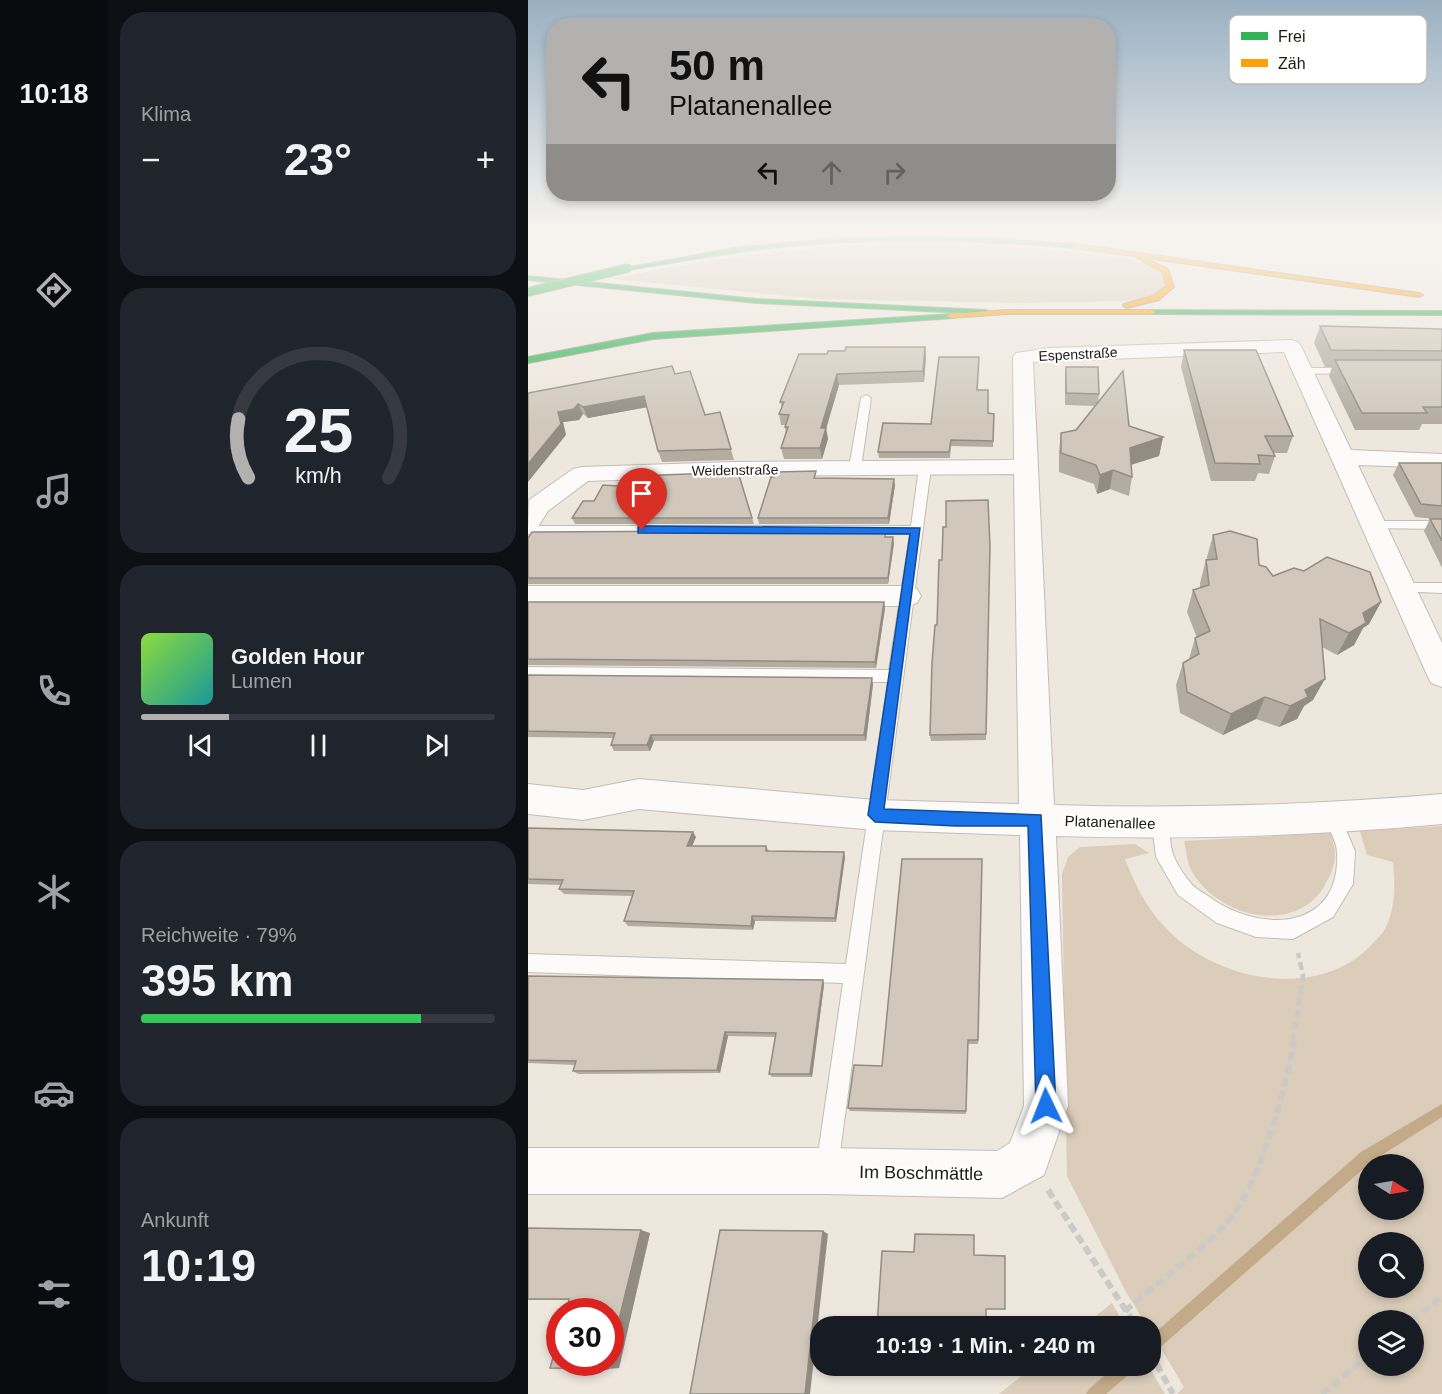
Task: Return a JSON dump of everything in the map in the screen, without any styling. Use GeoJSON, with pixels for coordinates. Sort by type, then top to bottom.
{"type":"FeatureCollection","features":[{"type":"Feature","properties":{"kind":"main road"},"geometry":{"type":"LineString","coordinates":[[688,296],[739,301],[1006,312],[1442,313]]}},
{"type":"Feature","properties":{"kind":"main road"},"geometry":{"type":"LineString","coordinates":[[1096,313],[1151,301],[1162,296]]}},
{"type":"Feature","properties":{"kind":"main road"},"geometry":{"type":"LineString","coordinates":[[1427,296],[1435,297]]}},
{"type":"Feature","properties":{"kind":"main road"},"geometry":{"type":"LineString","coordinates":[[528,360],[653,336],[1006,312]]}},
{"type":"Feature","properties":{"kind":"street","name":"Espenstraße"},"geometry":{"type":"LineString","coordinates":[[1036,819],[1023,357],[1048,354],[1291,346],[1441,669]]}},
{"type":"Feature","properties":{"kind":"street"},"geometry":{"type":"LineString","coordinates":[[1342,458],[1442,461]]}},
{"type":"Feature","properties":{"kind":"street","name":"Weidenstraße"},"geometry":{"type":"LineString","coordinates":[[528,522],[538,506],[582,474],[733,469],[1026,467]]}},
{"type":"Feature","properties":{"kind":"street"},"geometry":{"type":"LineString","coordinates":[[528,596],[906,596]]}},
{"type":"Feature","properties":{"kind":"street","name":"Platanenallee"},"geometry":{"type":"LineString","coordinates":[[528,799],[583,805],[639,794],[875,815],[1160,825],[1333,819],[1442,809]]}},
{"type":"Feature","properties":{"kind":"street"},"geometry":{"type":"LineString","coordinates":[[1028,1159],[1046,1106],[1036,819]]}},
{"type":"Feature","properties":{"kind":"street","name":"Im Boschmättle"},"geometry":{"type":"LineString","coordinates":[[528,1171],[826,1171],[1002,1175],[1028,1159]]}},
{"type":"Feature","properties":{"kind":"lane"},"geometry":{"type":"LineString","coordinates":[[1302,370],[1366,372]]}},
{"type":"Feature","properties":{"kind":"lane"},"geometry":{"type":"LineString","coordinates":[[855,468],[866,398]]}},
{"type":"Feature","properties":{"kind":"lane"},"geometry":{"type":"LineString","coordinates":[[826,1171],[925,468]]}},
{"type":"Feature","properties":{"kind":"lane"},"geometry":{"type":"LineString","coordinates":[[1373,525],[1442,525]]}},
{"type":"Feature","properties":{"kind":"lane"},"geometry":{"type":"LineString","coordinates":[[528,530],[916,531]]}},
{"type":"Feature","properties":{"kind":"lane"},"geometry":{"type":"LineString","coordinates":[[1402,588],[1442,588]]}},
{"type":"Feature","properties":{"kind":"lane"},"geometry":{"type":"LineString","coordinates":[[528,674],[895,676]]}},
{"type":"Feature","properties":{"kind":"lane"},"geometry":{"type":"LineString","coordinates":[[1160,825],[1165,857],[1184,889],[1217,914],[1256,928],[1293,930],[1327,911],[1344,884],[1346,851],[1333,819]]}},
{"type":"Feature","properties":{"kind":"lane"},"geometry":{"type":"LineString","coordinates":[[528,963],[854,974]]}},
{"type":"Feature","properties":{"kind":"path"},"geometry":{"type":"LineString","coordinates":[[1125,1311],[1227,1223],[1248,1190],[1279,1108],[1292,1051],[1303,975],[1293,930]]}},
{"type":"Feature","properties":{"kind":"path"},"geometry":{"type":"LineString","coordinates":[[1028,1159],[1129,1316]]}},
{"type":"Feature","properties":{"kind":"path"},"geometry":{"type":"LineString","coordinates":[[1424,1310],[1442,1297]]}},
{"type":"Feature","properties":{"kind":"path"},"geometry":{"type":"LineString","coordinates":[[1322,1394],[1358,1364]]}},
{"type":"Feature","properties":{"kind":"path"},"geometry":{"type":"LineString","coordinates":[[1161,1372],[1173,1394]]}},
{"type":"Feature","properties":{"kind":"shaded area"},"geometry":{"type":"Polygon","coordinates":[[[789,296],[1152,296],[1132,301],[1022,303],[820,299],[789,296]]]}},
{"type":"Feature","properties":{"kind":"shaded area"},"geometry":{"type":"Polygon","coordinates":[[[1442,826],[1442,1394],[1177,1394],[1184,1387],[1161,1349],[1161,1316],[1141,1316],[1126,1292],[1067,1176],[1062,874],[1068,857],[1080,847],[1135,844],[1149,853],[1125,859],[1137,886],[1157,918],[1185,945],[1210,960],[1238,971],[1267,978],[1296,978],[1325,973],[1351,962],[1385,929],[1394,896],[1393,862],[1367,855],[1360,831],[1442,826]]]}},
{"type":"Feature","properties":{"kind":"shaded area"},"geometry":{"type":"Polygon","coordinates":[[[1331,833],[1335,859],[1325,885],[1312,901],[1295,911],[1276,915],[1256,914],[1236,909],[1217,899],[1202,885],[1190,868],[1184,841],[1331,833]]]}},
{"type":"Feature","properties":{"kind":"shaded area"},"geometry":{"type":"Polygon","coordinates":[[[1112,1303],[1119,1316],[1096,1316],[1112,1303]]]}},
{"type":"Feature","properties":{"kind":"shaded area"},"geometry":{"type":"Polygon","coordinates":[[[1021,1376],[1154,1376],[1165,1394],[999,1394],[1021,1376]]]}},
{"type":"Feature","properties":{"kind":"building"},"geometry":{"type":"Polygon","coordinates":[[[1320,326],[1442,329],[1442,351],[1331,350],[1320,326]]]}},
{"type":"Feature","properties":{"kind":"building"},"geometry":{"type":"Polygon","coordinates":[[[846,347],[925,347],[923,371],[837,374],[821,428],[826,428],[820,448],[781,448],[788,427],[785,427],[789,415],[779,414],[784,402],[780,402],[799,354],[827,354],[828,351],[845,351],[846,347]]]}},
{"type":"Feature","properties":{"kind":"building"},"geometry":{"type":"Polygon","coordinates":[[[1184,350],[1256,350],[1293,436],[1265,436],[1275,456],[1258,455],[1260,464],[1215,463],[1184,350]]]}},
{"type":"Feature","properties":{"kind":"building"},"geometry":{"type":"Polygon","coordinates":[[[939,357],[979,357],[977,390],[988,390],[988,413],[994,414],[993,441],[951,440],[949,452],[878,452],[883,423],[931,424],[939,357]]]}},
{"type":"Feature","properties":{"kind":"building"},"geometry":{"type":"Polygon","coordinates":[[[1335,360],[1442,360],[1442,407],[1423,407],[1427,413],[1362,413],[1335,360]]]}},
{"type":"Feature","properties":{"kind":"building"},"geometry":{"type":"Polygon","coordinates":[[[672,366],[675,374],[690,371],[705,415],[720,412],[731,449],[658,451],[644,396],[583,407],[578,404],[574,409],[558,412],[561,424],[528,464],[528,393],[672,366]]]}},
{"type":"Feature","properties":{"kind":"building"},"geometry":{"type":"Polygon","coordinates":[[[1066,367],[1098,367],[1099,394],[1066,393],[1066,367]]]}},
{"type":"Feature","properties":{"kind":"building"},"geometry":{"type":"Polygon","coordinates":[[[1123,371],[1129,426],[1163,437],[1130,448],[1132,477],[1113,470],[1100,475],[1096,465],[1061,453],[1061,433],[1076,430],[1123,371]]]}},
{"type":"Feature","properties":{"kind":"building"},"geometry":{"type":"Polygon","coordinates":[[[1399,463],[1442,463],[1442,506],[1421,504],[1399,463]]]}},
{"type":"Feature","properties":{"kind":"building"},"geometry":{"type":"Polygon","coordinates":[[[816,471],[814,478],[894,479],[888,518],[758,518],[771,477],[774,477],[776,472],[816,471]]]}},
{"type":"Feature","properties":{"kind":"building"},"geometry":{"type":"Polygon","coordinates":[[[738,472],[752,518],[572,518],[583,501],[594,501],[603,485],[632,487],[637,476],[738,472]]]}},
{"type":"Feature","properties":{"kind":"building"},"geometry":{"type":"Polygon","coordinates":[[[988,500],[990,546],[986,734],[930,735],[939,560],[942,560],[943,527],[946,527],[946,501],[988,500]]]}},
{"type":"Feature","properties":{"kind":"building"},"geometry":{"type":"Polygon","coordinates":[[[1430,519],[1442,519],[1442,541],[1430,519]]]}},
{"type":"Feature","properties":{"kind":"building"},"geometry":{"type":"Polygon","coordinates":[[[886,530],[885,537],[893,537],[888,578],[528,578],[528,538],[532,532],[886,530]]]}},
{"type":"Feature","properties":{"kind":"building"},"geometry":{"type":"Polygon","coordinates":[[[1230,531],[1257,539],[1259,565],[1266,567],[1273,576],[1294,568],[1304,571],[1327,557],[1370,572],[1381,602],[1363,613],[1366,623],[1349,633],[1320,619],[1325,679],[1305,690],[1308,697],[1290,706],[1265,697],[1231,714],[1187,692],[1183,663],[1199,654],[1195,638],[1210,631],[1193,590],[1209,585],[1206,560],[1217,559],[1213,535],[1230,531]]]}},
{"type":"Feature","properties":{"kind":"building"},"geometry":{"type":"Polygon","coordinates":[[[528,602],[884,602],[875,662],[528,659],[528,602]]]}},
{"type":"Feature","properties":{"kind":"building"},"geometry":{"type":"Polygon","coordinates":[[[528,675],[872,678],[864,735],[651,735],[647,745],[611,745],[615,733],[528,731],[528,675]]]}},
{"type":"Feature","properties":{"kind":"building"},"geometry":{"type":"Polygon","coordinates":[[[528,828],[693,832],[687,846],[766,846],[766,851],[844,852],[835,918],[752,916],[751,926],[624,921],[634,891],[559,889],[563,880],[528,879],[528,828]]]}},
{"type":"Feature","properties":{"kind":"building"},"geometry":{"type":"Polygon","coordinates":[[[902,859],[982,859],[978,1040],[968,1040],[966,1111],[848,1108],[854,1065],[882,1066],[902,859]]]}},
{"type":"Feature","properties":{"kind":"building"},"geometry":{"type":"Polygon","coordinates":[[[528,976],[823,980],[810,1074],[769,1074],[776,1033],[725,1032],[717,1070],[573,1071],[576,1061],[528,1060],[528,976]]]}},
{"type":"Feature","properties":{"kind":"building"},"geometry":{"type":"Polygon","coordinates":[[[528,1228],[641,1230],[624,1299],[528,1299],[528,1228]]]}},
{"type":"Feature","properties":{"kind":"building"},"geometry":{"type":"Polygon","coordinates":[[[720,1230],[823,1231],[814,1316],[810,1316],[810,1349],[805,1394],[690,1394],[720,1230]]]}},
{"type":"Feature","properties":{"kind":"building"},"geometry":{"type":"Polygon","coordinates":[[[915,1234],[974,1235],[974,1255],[1005,1256],[1005,1309],[986,1309],[986,1316],[878,1316],[882,1251],[914,1252],[915,1234]]]}},
{"type":"Feature","properties":{"kind":"waterway"},"geometry":{"type":"LineString","coordinates":[[1161,1337],[1366,1157],[1442,1110]]}},
{"type":"Feature","properties":{"kind":"waterway"},"geometry":{"type":"LineString","coordinates":[[1094,1394],[1116,1376]]}},
{"type":"Feature","properties":{"kind":"traffic: fast"},"geometry":{"type":"LineString","coordinates":[[708,296],[757,301],[986,312]]}},
{"type":"Feature","properties":{"kind":"traffic: fast"},"geometry":{"type":"LineString","coordinates":[[1152,312],[1442,313]]}},
{"type":"Feature","properties":{"kind":"traffic: fast"},"geometry":{"type":"LineString","coordinates":[[528,360],[653,336],[951,316]]}},
{"type":"Feature","properties":{"kind":"traffic: slow"},"geometry":{"type":"LineString","coordinates":[[1127,306],[1158,296]]}},
{"type":"Feature","properties":{"kind":"traffic: slow"},"geometry":{"type":"LineString","coordinates":[[951,316],[1006,312],[1152,312]]}},
{"type":"Feature","properties":{"kind":"route"},"geometry":{"type":"LineString","coordinates":[[642,530],[916,531],[875,815],[956,819],[1036,819],[1046,1106]]}}]}
